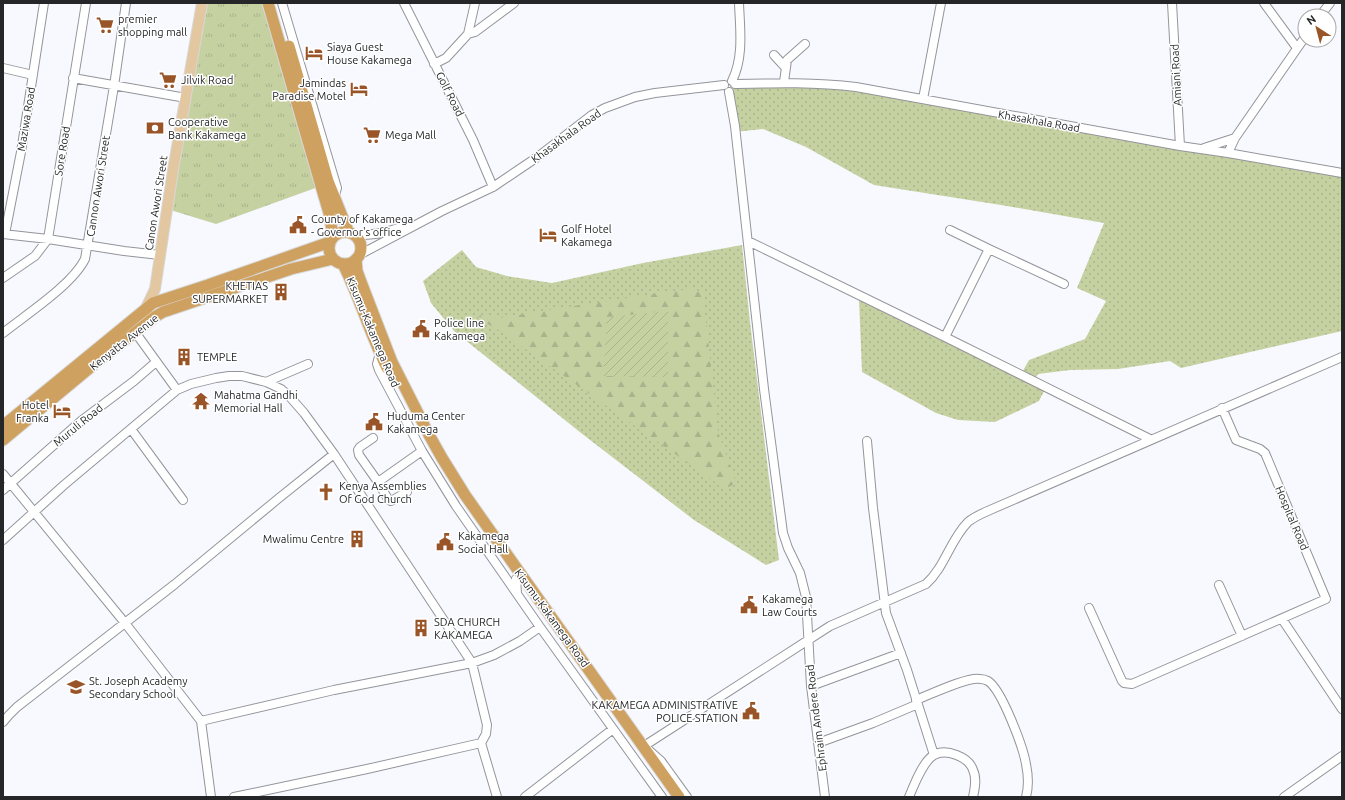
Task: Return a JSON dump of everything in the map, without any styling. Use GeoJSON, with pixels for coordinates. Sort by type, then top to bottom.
{"type":"FeatureCollection","features":[{"type":"Feature","properties":{"kind":"highway"},"geometry":{"type":"LineString","coordinates":[[268,3],[327,206],[331,239],[329,251],[338,261],[352,262],[358,257],[361,244],[352,233],[334,198],[276,3]]}},
{"type":"Feature","properties":{"kind":"highway"},"geometry":{"type":"LineString","coordinates":[[331,239],[340,232],[352,233]]}},
{"type":"Feature","properties":{"kind":"highway","name":"Kenyatta Avenue"},"geometry":{"type":"LineString","coordinates":[[3,440],[47,396],[89,361],[146,308],[160,300],[288,258],[331,239]]}},
{"type":"Feature","properties":{"kind":"highway","name":"Kisumu-Kakamega Road"},"geometry":{"type":"LineString","coordinates":[[358,257],[357,271],[392,362],[442,458],[465,495],[679,797]]}},
{"type":"Feature","properties":{"kind":"highway"},"geometry":{"type":"LineString","coordinates":[[288,258],[291,269]]}},
{"type":"Feature","properties":{"kind":"highway","name":"Kenyatta Avenue"},"geometry":{"type":"LineString","coordinates":[[89,361],[135,332],[163,312],[291,269],[338,261]]}},
{"type":"Feature","properties":{"kind":"highway","name":"Kisumu-Kakamega Road"},"geometry":{"type":"LineString","coordinates":[[338,261],[353,284],[380,353],[426,444],[442,472],[671,797]]}},
{"type":"Feature","properties":{"kind":"highway","name":"Kenyatta Avenue"},"geometry":{"type":"LineString","coordinates":[[3,426],[47,396]]}},
{"type":"Feature","properties":{"kind":"main road","name":"Canon Awori Street"},"geometry":{"type":"LineString","coordinates":[[146,308],[155,289],[202,3]]}},
{"type":"Feature","properties":{"kind":"main road"},"geometry":{"type":"LineString","coordinates":[[155,289],[163,312]]}},
{"type":"Feature","properties":{"kind":"main road"},"geometry":{"type":"LineString","coordinates":[[146,308],[150,320]]}},
{"type":"Feature","properties":{"kind":"street","name":"Maziwa Road"},"geometry":{"type":"LineString","coordinates":[[4,234],[21,152],[44,3]]}},
{"type":"Feature","properties":{"kind":"street","name":"Sore Road"},"geometry":{"type":"LineString","coordinates":[[3,278],[35,256],[48,239],[86,3]]}},
{"type":"Feature","properties":{"kind":"street","name":"Cannon Awori Street"},"geometry":{"type":"LineString","coordinates":[[3,333],[64,285],[81,268],[85,259],[114,86],[126,3]]}},
{"type":"Feature","properties":{"kind":"street"},"geometry":{"type":"LineString","coordinates":[[262,3],[276,30]]}},
{"type":"Feature","properties":{"kind":"street"},"geometry":{"type":"LineString","coordinates":[[282,3],[337,188],[334,198]]}},
{"type":"Feature","properties":{"kind":"street","name":"Golf Road"},"geometry":{"type":"LineString","coordinates":[[404,3],[473,140],[493,187]]}},
{"type":"Feature","properties":{"kind":"street"},"geometry":{"type":"LineString","coordinates":[[434,64],[446,58],[468,34],[475,3]]}},
{"type":"Feature","properties":{"kind":"street"},"geometry":{"type":"LineString","coordinates":[[468,34],[475,32],[514,3]]}},
{"type":"Feature","properties":{"kind":"street"},"geometry":{"type":"LineString","coordinates":[[730,85],[737,71],[740,60],[739,3]]}},
{"type":"Feature","properties":{"kind":"street"},"geometry":{"type":"LineString","coordinates":[[923,99],[941,3]]}},
{"type":"Feature","properties":{"kind":"street","name":"Amiani Road"},"geometry":{"type":"LineString","coordinates":[[1172,3],[1180,146]]}},
{"type":"Feature","properties":{"kind":"street"},"geometry":{"type":"LineString","coordinates":[[1228,153],[1235,138],[1297,48],[1264,3]]}},
{"type":"Feature","properties":{"kind":"street"},"geometry":{"type":"LineString","coordinates":[[784,82],[787,60],[805,44]]}},
{"type":"Feature","properties":{"kind":"street"},"geometry":{"type":"LineString","coordinates":[[774,55],[785,67]]}},
{"type":"Feature","properties":{"kind":"street"},"geometry":{"type":"LineString","coordinates":[[3,68],[33,75]]}},
{"type":"Feature","properties":{"kind":"street"},"geometry":{"type":"LineString","coordinates":[[73,78],[186,98]]}},
{"type":"Feature","properties":{"kind":"street","name":"Khasakhala Road"},"geometry":{"type":"LineString","coordinates":[[442,211],[493,187],[539,156],[592,115],[620,102],[648,94],[680,89],[784,82],[833,84],[1180,146],[1342,173]]}},
{"type":"Feature","properties":{"kind":"street","name":"Ephraim Andere Road"},"geometry":{"type":"LineString","coordinates":[[730,85],[764,389],[783,532],[788,548],[800,573],[806,597],[811,686],[825,797]]}},
{"type":"Feature","properties":{"kind":"street"},"geometry":{"type":"LineString","coordinates":[[1201,149],[1235,138]]}},
{"type":"Feature","properties":{"kind":"street"},"geometry":{"type":"LineString","coordinates":[[352,233],[375,235],[389,232],[442,211]]}},
{"type":"Feature","properties":{"kind":"street"},"geometry":{"type":"LineString","coordinates":[[358,257],[442,211]]}},
{"type":"Feature","properties":{"kind":"street"},"geometry":{"type":"LineString","coordinates":[[950,230],[1064,284]]}},
{"type":"Feature","properties":{"kind":"street"},"geometry":{"type":"LineString","coordinates":[[4,234],[48,239],[124,251],[160,254]]}},
{"type":"Feature","properties":{"kind":"street"},"geometry":{"type":"LineString","coordinates":[[748,241],[1150,439]]}},
{"type":"Feature","properties":{"kind":"street"},"geometry":{"type":"LineString","coordinates":[[945,337],[989,249]]}},
{"type":"Feature","properties":{"kind":"street"},"geometry":{"type":"LineString","coordinates":[[135,332],[177,390]]}},
{"type":"Feature","properties":{"kind":"street"},"geometry":{"type":"LineString","coordinates":[[380,353],[377,364],[379,370],[422,451],[456,506],[540,627],[662,797]]}},
{"type":"Feature","properties":{"kind":"street"},"geometry":{"type":"LineString","coordinates":[[687,797],[660,761],[644,746],[808,639],[844,619],[926,584],[934,577],[960,533],[972,519],[1150,439],[1342,357]]}},
{"type":"Feature","properties":{"kind":"street","name":"Muruli Road"},"geometry":{"type":"LineString","coordinates":[[3,490],[81,421],[134,381],[156,362]]}},
{"type":"Feature","properties":{"kind":"street"},"geometry":{"type":"LineString","coordinates":[[266,382],[308,364]]}},
{"type":"Feature","properties":{"kind":"street"},"geometry":{"type":"LineString","coordinates":[[3,540],[64,484],[131,430],[177,390],[191,384],[228,376],[242,376],[266,382],[281,389],[304,413],[334,454],[472,663],[487,725],[486,734],[481,743],[497,797]]}},
{"type":"Feature","properties":{"kind":"street","name":"Hospital Road"},"geometry":{"type":"LineString","coordinates":[[1222,408],[1236,440],[1260,449],[1265,453],[1326,599],[1282,619]]}},
{"type":"Feature","properties":{"kind":"street"},"geometry":{"type":"LineString","coordinates":[[131,430],[183,500]]}},
{"type":"Feature","properties":{"kind":"street"},"geometry":{"type":"LineString","coordinates":[[373,438],[360,447],[358,450],[359,455],[388,499],[391,500],[407,492]]}},
{"type":"Feature","properties":{"kind":"street"},"geometry":{"type":"LineString","coordinates":[[867,441],[873,508],[886,613],[901,653],[934,755]]}},
{"type":"Feature","properties":{"kind":"street"},"geometry":{"type":"LineString","coordinates":[[378,482],[422,451]]}},
{"type":"Feature","properties":{"kind":"street"},"geometry":{"type":"LineString","coordinates":[[3,722],[17,707],[125,623],[334,454]]}},
{"type":"Feature","properties":{"kind":"street"},"geometry":{"type":"LineString","coordinates":[[3,474],[125,623],[201,721],[211,797]]}},
{"type":"Feature","properties":{"kind":"street"},"geometry":{"type":"LineString","coordinates":[[516,578],[517,594]]}},
{"type":"Feature","properties":{"kind":"street"},"geometry":{"type":"LineString","coordinates":[[1219,585],[1242,636]]}},
{"type":"Feature","properties":{"kind":"street"},"geometry":{"type":"LineString","coordinates":[[1089,608],[1122,681],[1127,684],[1132,684],[1282,619],[1342,708]]}},
{"type":"Feature","properties":{"kind":"street"},"geometry":{"type":"LineString","coordinates":[[201,721],[334,690],[472,663],[500,651],[540,627]]}},
{"type":"Feature","properties":{"kind":"street"},"geometry":{"type":"LineString","coordinates":[[811,686],[901,653]]}},
{"type":"Feature","properties":{"kind":"street"},"geometry":{"type":"LineString","coordinates":[[818,744],[873,723],[966,681],[978,678],[988,682],[996,689],[1008,712],[1026,762],[1028,778],[1026,797]]}},
{"type":"Feature","properties":{"kind":"street"},"geometry":{"type":"LineString","coordinates":[[525,797],[613,729]]}},
{"type":"Feature","properties":{"kind":"street"},"geometry":{"type":"LineString","coordinates":[[234,797],[481,743]]}},
{"type":"Feature","properties":{"kind":"street"},"geometry":{"type":"LineString","coordinates":[[909,797],[927,761],[934,755],[943,752],[954,754],[968,760],[973,768],[976,778],[973,797]]}},
{"type":"Feature","properties":{"kind":"street"},"geometry":{"type":"LineString","coordinates":[[1284,797],[1342,756]]}},
{"type":"Feature","properties":{"kind":"green space"},"geometry":{"type":"Polygon","coordinates":[[[202,3],[268,3],[321,186],[216,224],[167,209],[202,3]]]}},
{"type":"Feature","properties":{"kind":"green space"},"geometry":{"type":"Polygon","coordinates":[[[790,84],[823,87],[923,101],[1225,157],[1286,164],[1342,173],[1342,331],[1181,368],[1170,361],[1118,369],[1070,370],[1038,374],[1033,382],[1046,387],[1039,401],[995,422],[958,420],[936,413],[862,372],[859,299],[1019,378],[1029,360],[1085,339],[1106,301],[1077,288],[1104,223],[874,185],[806,147],[763,129],[734,132],[730,86],[790,84]]]}},
{"type":"Feature","properties":{"kind":"green space"},"geometry":{"type":"Polygon","coordinates":[[[742,245],[779,560],[766,565],[694,520],[581,433],[454,331],[431,303],[423,281],[462,250],[476,267],[507,276],[552,283],[643,263],[742,245]]]}},
{"type":"Feature","properties":{"kind":"green space"},"geometry":{"type":"Polygon","coordinates":[[[690,289],[703,293],[718,432],[736,483],[725,489],[497,329],[478,319],[480,315],[501,318],[690,289]]]}},
{"type":"Feature","properties":{"kind":"green space"},"geometry":{"type":"Polygon","coordinates":[[[668,311],[668,377],[603,376],[607,317],[668,311]]]}},
{"type":"Feature","properties":{"kind":"place","name":"premier shopping mall"},"geometry":{"type":"Point","coordinates":[105,25]}},
{"type":"Feature","properties":{"kind":"place","name":"Siaya Guest House Kakamega"},"geometry":{"type":"Point","coordinates":[314,53]}},
{"type":"Feature","properties":{"kind":"place","name":"Jilvik Road"},"geometry":{"type":"Point","coordinates":[168,80]}},
{"type":"Feature","properties":{"kind":"place","name":"Jamindas Paradise Motel"},"geometry":{"type":"Point","coordinates":[359,89]}},
{"type":"Feature","properties":{"kind":"place","name":"Cooperative Bank Kakamega"},"geometry":{"type":"Point","coordinates":[155,128]}},
{"type":"Feature","properties":{"kind":"place","name":"Mega Mall"},"geometry":{"type":"Point","coordinates":[372,135]}},
{"type":"Feature","properties":{"kind":"place","name":"County of Kakamega - Governor's office"},"geometry":{"type":"Point","coordinates":[298,225]}},
{"type":"Feature","properties":{"kind":"place","name":"Golf Hotel Kakamega"},"geometry":{"type":"Point","coordinates":[548,235]}},
{"type":"Feature","properties":{"kind":"place","name":"KHETIAS SUPERMARKET"},"geometry":{"type":"Point","coordinates":[281,292]}},
{"type":"Feature","properties":{"kind":"place","name":"Police line Kakamega"},"geometry":{"type":"Point","coordinates":[421,329]}},
{"type":"Feature","properties":{"kind":"place","name":"TEMPLE"},"geometry":{"type":"Point","coordinates":[184,357]}},
{"type":"Feature","properties":{"kind":"place","name":"Mahatma Gandhi Memorial Hall"},"geometry":{"type":"Point","coordinates":[201,401]}},
{"type":"Feature","properties":{"kind":"place","name":"Hotel Franka"},"geometry":{"type":"Point","coordinates":[62,411]}},
{"type":"Feature","properties":{"kind":"place","name":"Huduma Center Kakamega"},"geometry":{"type":"Point","coordinates":[374,422]}},
{"type":"Feature","properties":{"kind":"place","name":"Kenya Assemblies Of God Church"},"geometry":{"type":"Point","coordinates":[326,492]}},
{"type":"Feature","properties":{"kind":"place","name":"Mwalimu Centre"},"geometry":{"type":"Point","coordinates":[357,539]}},
{"type":"Feature","properties":{"kind":"place","name":"Kakamega Social Hall"},"geometry":{"type":"Point","coordinates":[445,542]}},
{"type":"Feature","properties":{"kind":"place","name":"Kakamega Law Courts"},"geometry":{"type":"Point","coordinates":[749,605]}},
{"type":"Feature","properties":{"kind":"place","name":"SDA CHURCH KAKAMEGA"},"geometry":{"type":"Point","coordinates":[421,628]}},
{"type":"Feature","properties":{"kind":"place","name":"St. Joseph Academy Secondary School"},"geometry":{"type":"Point","coordinates":[76,687]}},
{"type":"Feature","properties":{"kind":"place","name":"KAKAMEGA ADMINISTRATIVE POLICE STATION"},"geometry":{"type":"Point","coordinates":[751,711]}}]}
